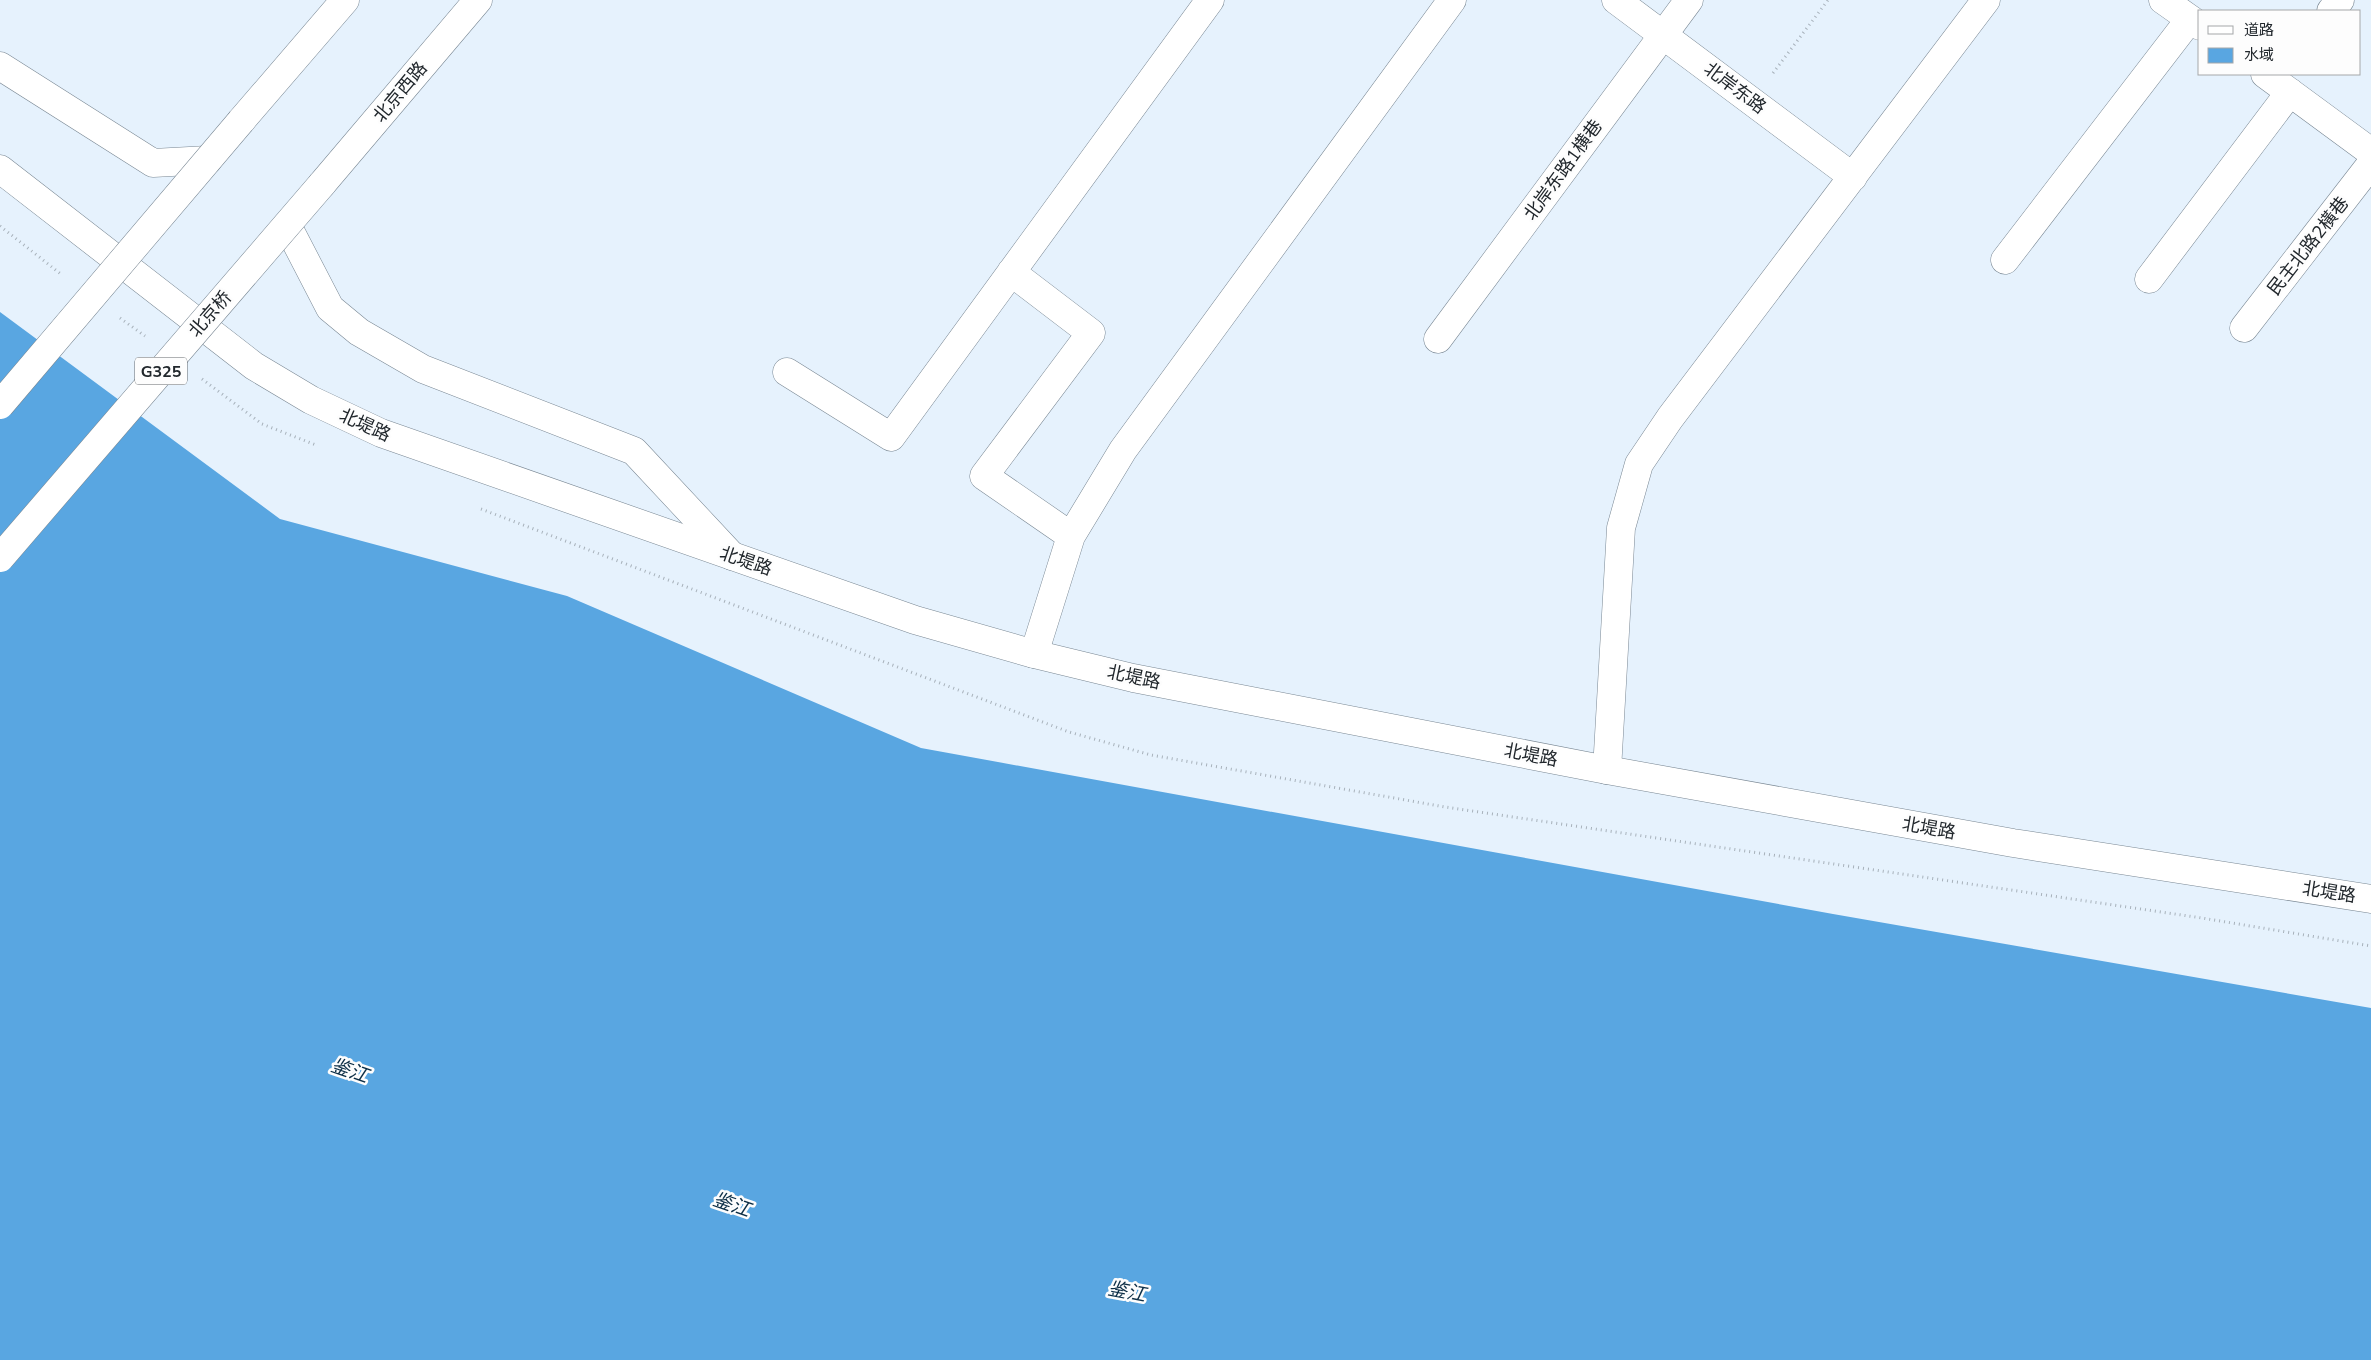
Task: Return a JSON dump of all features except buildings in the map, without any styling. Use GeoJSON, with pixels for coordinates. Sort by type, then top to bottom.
{"type":"FeatureCollection","features":[{"type":"Feature","properties":{"kind":"main road"},"geometry":{"type":"LineString","coordinates":[[0,405],[345,0]]}},
{"type":"Feature","properties":{"kind":"main road","name":"北京西路"},"geometry":{"type":"LineString","coordinates":[[322,184],[478,0]]}},
{"type":"Feature","properties":{"kind":"main road"},"geometry":{"type":"LineString","coordinates":[[786,372],[891,437],[1210,0]]}},
{"type":"Feature","properties":{"kind":"main road"},"geometry":{"type":"LineString","coordinates":[[1034,654],[1071,536],[1123,450],[1452,0]]}},
{"type":"Feature","properties":{"kind":"main road","name":"北岸东路"},"geometry":{"type":"LineString","coordinates":[[1616,0],[1853,177]]}},
{"type":"Feature","properties":{"kind":"main road","name":"北岸东路1横巷"},"geometry":{"type":"LineString","coordinates":[[1438,339],[1689,0]]}},
{"type":"Feature","properties":{"kind":"main road"},"geometry":{"type":"LineString","coordinates":[[1607,770],[1621,528],[1639,464],[1670,418],[1986,0]]}},
{"type":"Feature","properties":{"kind":"main road"},"geometry":{"type":"LineString","coordinates":[[2005,260],[2195,22],[2163,0]]}},
{"type":"Feature","properties":{"kind":"main road"},"geometry":{"type":"LineString","coordinates":[[2332,10],[2340,0]]}},
{"type":"Feature","properties":{"kind":"main road"},"geometry":{"type":"LineString","coordinates":[[0,66],[153,163],[208,160]]}},
{"type":"Feature","properties":{"kind":"main road"},"geometry":{"type":"LineString","coordinates":[[2149,279],[2279,81],[2371,152]]}},
{"type":"Feature","properties":{"kind":"main road","name":"民主北路2橫巷"},"geometry":{"type":"LineString","coordinates":[[2244,328],[2371,164]]}},
{"type":"Feature","properties":{"kind":"main road","name":"北堤路"},"geometry":{"type":"LineString","coordinates":[[0,169],[254,366],[311,400],[381,434],[915,620],[1034,654],[1133,678],[1607,770],[2014,843],[2371,899]]}},
{"type":"Feature","properties":{"kind":"main road","name":"北京桥"},"geometry":{"type":"LineString","coordinates":[[0,558],[322,184]]}},
{"type":"Feature","properties":{"kind":"main road"},"geometry":{"type":"LineString","coordinates":[[287,225],[330,308],[359,332],[423,369],[634,451],[732,556]]}},
{"type":"Feature","properties":{"kind":"main road"},"geometry":{"type":"LineString","coordinates":[[1011,272],[1091,333],[984,476],[1071,536]]}},
{"type":"Feature","properties":{"kind":"path"},"geometry":{"type":"LineString","coordinates":[[1752,101],[1828,0]]}},
{"type":"Feature","properties":{"kind":"water","name":"鉴江"},"geometry":{"type":"Polygon","coordinates":[[[0,312],[280,519],[567,596],[921,748],[1833,914],[2371,1008],[2371,1360],[0,1360],[0,312]]]}}]}
